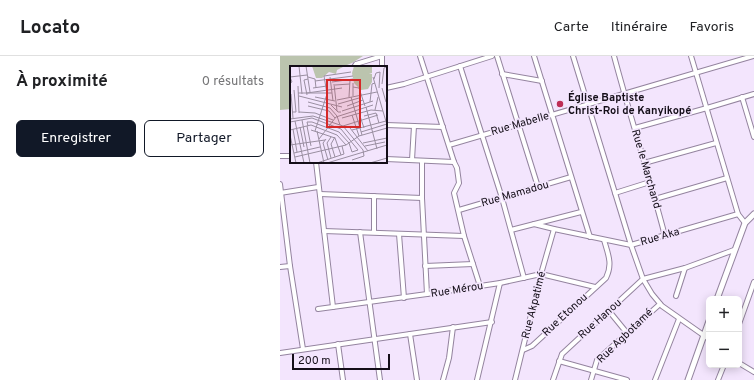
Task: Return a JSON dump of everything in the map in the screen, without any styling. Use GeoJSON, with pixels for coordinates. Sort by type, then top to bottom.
{"type":"FeatureCollection","features":[{"type":"Feature","properties":{"kind":"street"},"geometry":{"type":"LineString","coordinates":[[355,66],[356,64],[382,56]]}},
{"type":"Feature","properties":{"kind":"street"},"geometry":{"type":"LineString","coordinates":[[420,56],[457,168],[459,183],[454,193],[464,236],[480,286]]}},
{"type":"Feature","properties":{"kind":"street"},"geometry":{"type":"LineString","coordinates":[[387,88],[404,84],[492,56]]}},
{"type":"Feature","properties":{"kind":"street"},"geometry":{"type":"LineString","coordinates":[[497,56],[538,187]]}},
{"type":"Feature","properties":{"kind":"street"},"geometry":{"type":"LineString","coordinates":[[534,56],[581,212],[590,237]]}},
{"type":"Feature","properties":{"kind":"street"},"geometry":{"type":"LineString","coordinates":[[573,56],[631,246],[643,279],[660,304],[679,319],[704,334]]}},
{"type":"Feature","properties":{"kind":"street","name":"Rue le Marchand"},"geometry":{"type":"LineString","coordinates":[[616,56],[623,94],[635,128],[665,236]]}},
{"type":"Feature","properties":{"kind":"street"},"geometry":{"type":"LineString","coordinates":[[691,56],[738,214],[745,223]]}},
{"type":"Feature","properties":{"kind":"street","name":"Rue Mabelle"},"geometry":{"type":"LineString","coordinates":[[449,145],[753,56]]}},
{"type":"Feature","properties":{"kind":"street"},"geometry":{"type":"LineString","coordinates":[[460,66],[483,135],[524,278]]}},
{"type":"Feature","properties":{"kind":"street"},"geometry":{"type":"LineString","coordinates":[[502,74],[542,81]]}},
{"type":"Feature","properties":{"kind":"street"},"geometry":{"type":"LineString","coordinates":[[635,128],[754,94]]}},
{"type":"Feature","properties":{"kind":"street"},"geometry":{"type":"LineString","coordinates":[[742,97],[754,137]]}},
{"type":"Feature","properties":{"kind":"street"},"geometry":{"type":"LineString","coordinates":[[387,125],[443,127]]}},
{"type":"Feature","properties":{"kind":"street"},"geometry":{"type":"LineString","coordinates":[[412,160],[414,126]]}},
{"type":"Feature","properties":{"kind":"street"},"geometry":{"type":"LineString","coordinates":[[644,163],[716,143]]}},
{"type":"Feature","properties":{"kind":"street"},"geometry":{"type":"LineString","coordinates":[[387,160],[454,162]]}},
{"type":"Feature","properties":{"kind":"street"},"geometry":{"type":"LineString","coordinates":[[422,161],[423,234],[427,294]]}},
{"type":"Feature","properties":{"kind":"street"},"geometry":{"type":"LineString","coordinates":[[316,163],[333,307]]}},
{"type":"Feature","properties":{"kind":"street","name":"Rue Mamadou"},"geometry":{"type":"LineString","coordinates":[[459,210],[571,177]]}},
{"type":"Feature","properties":{"kind":"street"},"geometry":{"type":"LineString","coordinates":[[655,199],[727,178]]}},
{"type":"Feature","properties":{"kind":"street"},"geometry":{"type":"LineString","coordinates":[[615,193],[650,182]]}},
{"type":"Feature","properties":{"kind":"street"},"geometry":{"type":"LineString","coordinates":[[280,184],[290,266],[303,349]]}},
{"type":"Feature","properties":{"kind":"street"},"geometry":{"type":"LineString","coordinates":[[281,193],[318,187]]}},
{"type":"Feature","properties":{"kind":"street"},"geometry":{"type":"LineString","coordinates":[[320,194],[422,198]]}},
{"type":"Feature","properties":{"kind":"street"},"geometry":{"type":"LineString","coordinates":[[374,196],[374,232]]}},
{"type":"Feature","properties":{"kind":"street"},"geometry":{"type":"LineString","coordinates":[[511,230],[581,212]]}},
{"type":"Feature","properties":{"kind":"street","name":"Rue Aka"},"geometry":{"type":"LineString","coordinates":[[534,224],[631,246],[738,214]]}},
{"type":"Feature","properties":{"kind":"street"},"geometry":{"type":"LineString","coordinates":[[718,296],[745,223],[754,214]]}},
{"type":"Feature","properties":{"kind":"street","name":"Rue Akpatimé"},"geometry":{"type":"LineString","coordinates":[[515,380],[541,274],[554,229]]}},
{"type":"Feature","properties":{"kind":"street"},"geometry":{"type":"LineString","coordinates":[[324,231],[464,236]]}},
{"type":"Feature","properties":{"kind":"street"},"geometry":{"type":"LineString","coordinates":[[360,232],[380,380]]}},
{"type":"Feature","properties":{"kind":"street"},"geometry":{"type":"LineString","coordinates":[[399,234],[404,298]]}},
{"type":"Feature","properties":{"kind":"street","name":"Rue Etonou"},"geometry":{"type":"LineString","coordinates":[[523,350],[532,346],[606,278],[610,271],[610,264],[604,240]]}},
{"type":"Feature","properties":{"kind":"street"},"geometry":{"type":"LineString","coordinates":[[643,279],[685,268],[734,250]]}},
{"type":"Feature","properties":{"kind":"street"},"geometry":{"type":"LineString","coordinates":[[425,266],[473,264]]}},
{"type":"Feature","properties":{"kind":"street"},"geometry":{"type":"LineString","coordinates":[[280,267],[290,266]]}},
{"type":"Feature","properties":{"kind":"street"},"geometry":{"type":"LineString","coordinates":[[676,296],[685,268]]}},
{"type":"Feature","properties":{"kind":"street","name":"Rue Mérou"},"geometry":{"type":"LineString","coordinates":[[318,309],[404,298],[500,283],[541,274],[595,287]]}},
{"type":"Feature","properties":{"kind":"street","name":"Rue Hanou"},"geometry":{"type":"LineString","coordinates":[[559,361],[562,354],[643,279]]}},
{"type":"Feature","properties":{"kind":"street"},"geometry":{"type":"LineString","coordinates":[[742,316],[754,282]]}},
{"type":"Feature","properties":{"kind":"street"},"geometry":{"type":"LineString","coordinates":[[477,380],[492,322],[500,283]]}},
{"type":"Feature","properties":{"kind":"street","name":"Rue Agbotamé"},"geometry":{"type":"LineString","coordinates":[[593,370],[597,360],[660,304]]}},
{"type":"Feature","properties":{"kind":"street"},"geometry":{"type":"LineString","coordinates":[[609,311],[627,333]]}},
{"type":"Feature","properties":{"kind":"street"},"geometry":{"type":"LineString","coordinates":[[656,380],[679,319]]}},
{"type":"Feature","properties":{"kind":"street"},"geometry":{"type":"LineString","coordinates":[[280,353],[492,322]]}},
{"type":"Feature","properties":{"kind":"street"},"geometry":{"type":"LineString","coordinates":[[443,380],[449,358],[453,327]]}},
{"type":"Feature","properties":{"kind":"street"},"geometry":{"type":"LineString","coordinates":[[688,380],[706,328]]}},
{"type":"Feature","properties":{"kind":"street"},"geometry":{"type":"LineString","coordinates":[[410,334],[417,380]]}},
{"type":"Feature","properties":{"kind":"street"},"geometry":{"type":"LineString","coordinates":[[338,344],[343,380]]}},
{"type":"Feature","properties":{"kind":"street"},"geometry":{"type":"LineString","coordinates":[[553,380],[559,361],[593,370],[612,378],[627,380]]}},
{"type":"Feature","properties":{"kind":"street"},"geometry":{"type":"LineString","coordinates":[[742,365],[754,372]]}},
{"type":"Feature","properties":{"kind":"street"},"geometry":{"type":"LineString","coordinates":[[718,380],[723,368]]}},
{"type":"Feature","properties":{"kind":"street"},"geometry":{"type":"LineString","coordinates":[[591,380],[593,370]]}},
{"type":"Feature","properties":{"kind":"green space"},"geometry":{"type":"Polygon","coordinates":[[[280,56],[363,56],[344,66],[290,66],[290,109],[280,110],[280,56]]]}},
{"type":"Feature","properties":{"kind":"place","name":"Église Baptiste Christ-Roi de Kanyikopé"},"geometry":{"type":"Point","coordinates":[560,104]}}]}
